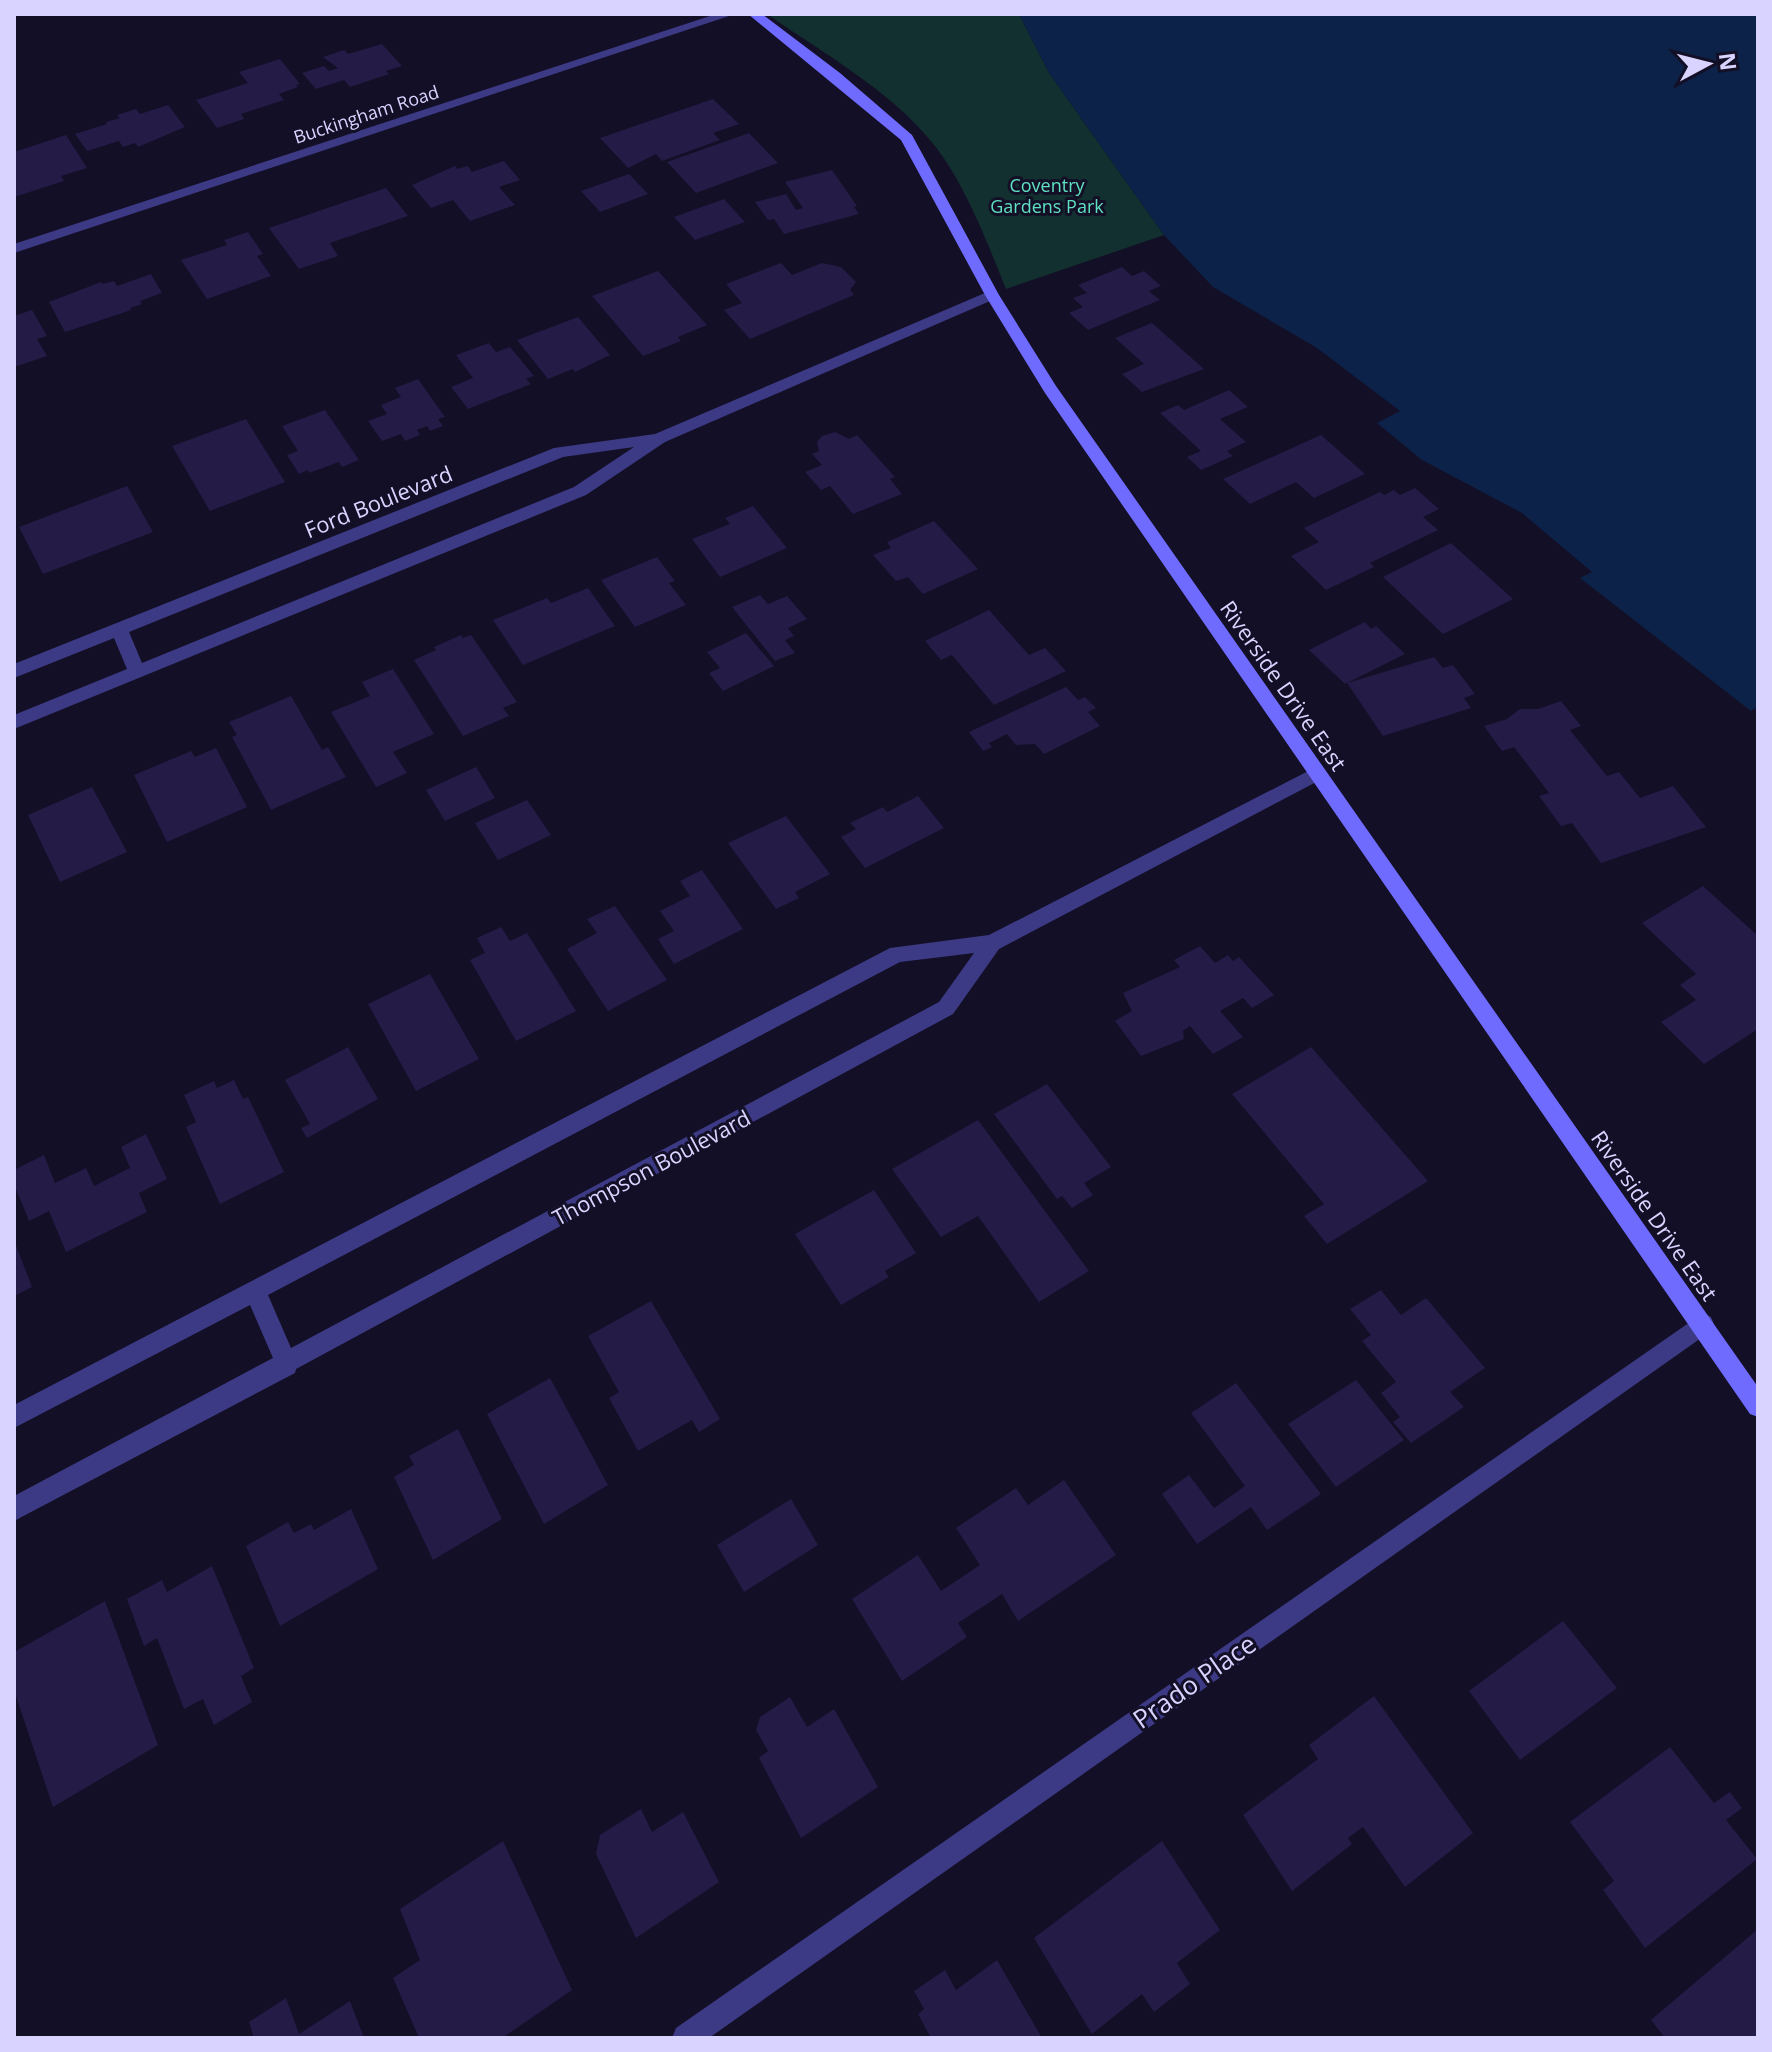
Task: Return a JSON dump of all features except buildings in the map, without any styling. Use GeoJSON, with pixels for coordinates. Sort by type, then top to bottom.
{"type":"FeatureCollection","features":[{"type":"Feature","properties":{"kind":"main road","name":"Riverside Drive East"},"geometry":{"type":"LineString","coordinates":[[754,14],[835,76],[907,138],[992,295],[1050,389],[1758,1406]]}},
{"type":"Feature","properties":{"kind":"street","name":"Buckingham Road"},"geometry":{"type":"LineString","coordinates":[[14,249],[729,14]]}},
{"type":"Feature","properties":{"kind":"street","name":"Ford Boulevard"},"geometry":{"type":"LineString","coordinates":[[14,722],[580,491],[659,438],[992,295]]}},
{"type":"Feature","properties":{"kind":"street","name":"Ford Boulevard"},"geometry":{"type":"LineString","coordinates":[[14,671],[560,452],[659,438]]}},
{"type":"Feature","properties":{"kind":"street"},"geometry":{"type":"LineString","coordinates":[[119,629],[137,671]]}},
{"type":"Feature","properties":{"kind":"street","name":"Thompson Boulevard"},"geometry":{"type":"LineString","coordinates":[[14,1417],[897,954],[992,943],[1316,774]]}},
{"type":"Feature","properties":{"kind":"street","name":"Thompson Boulevard"},"geometry":{"type":"LineString","coordinates":[[14,1509],[287,1365],[946,1008],[992,943]]}},
{"type":"Feature","properties":{"kind":"street"},"geometry":{"type":"LineString","coordinates":[[255,1290],[287,1365]]}},
{"type":"Feature","properties":{"kind":"street","name":"Prado Place"},"geometry":{"type":"LineString","coordinates":[[686,2038],[1703,1324]]}},
{"type":"Feature","properties":{"kind":"green space","name":"Coventry Gardens Park"},"geometry":{"type":"Polygon","coordinates":[[[767,14],[1019,14],[1049,73],[1164,235],[1006,289],[975,215],[956,179],[918,126],[856,74],[767,14]]]}},
{"type":"Feature","properties":{"kind":"water"},"geometry":{"type":"Polygon","coordinates":[[[1019,14],[1758,14],[1758,706],[1751,711],[1580,578],[1592,572],[1522,513],[1422,460],[1377,423],[1400,411],[1317,348],[1213,287],[1164,235],[1049,73],[1019,14]]]}}]}
